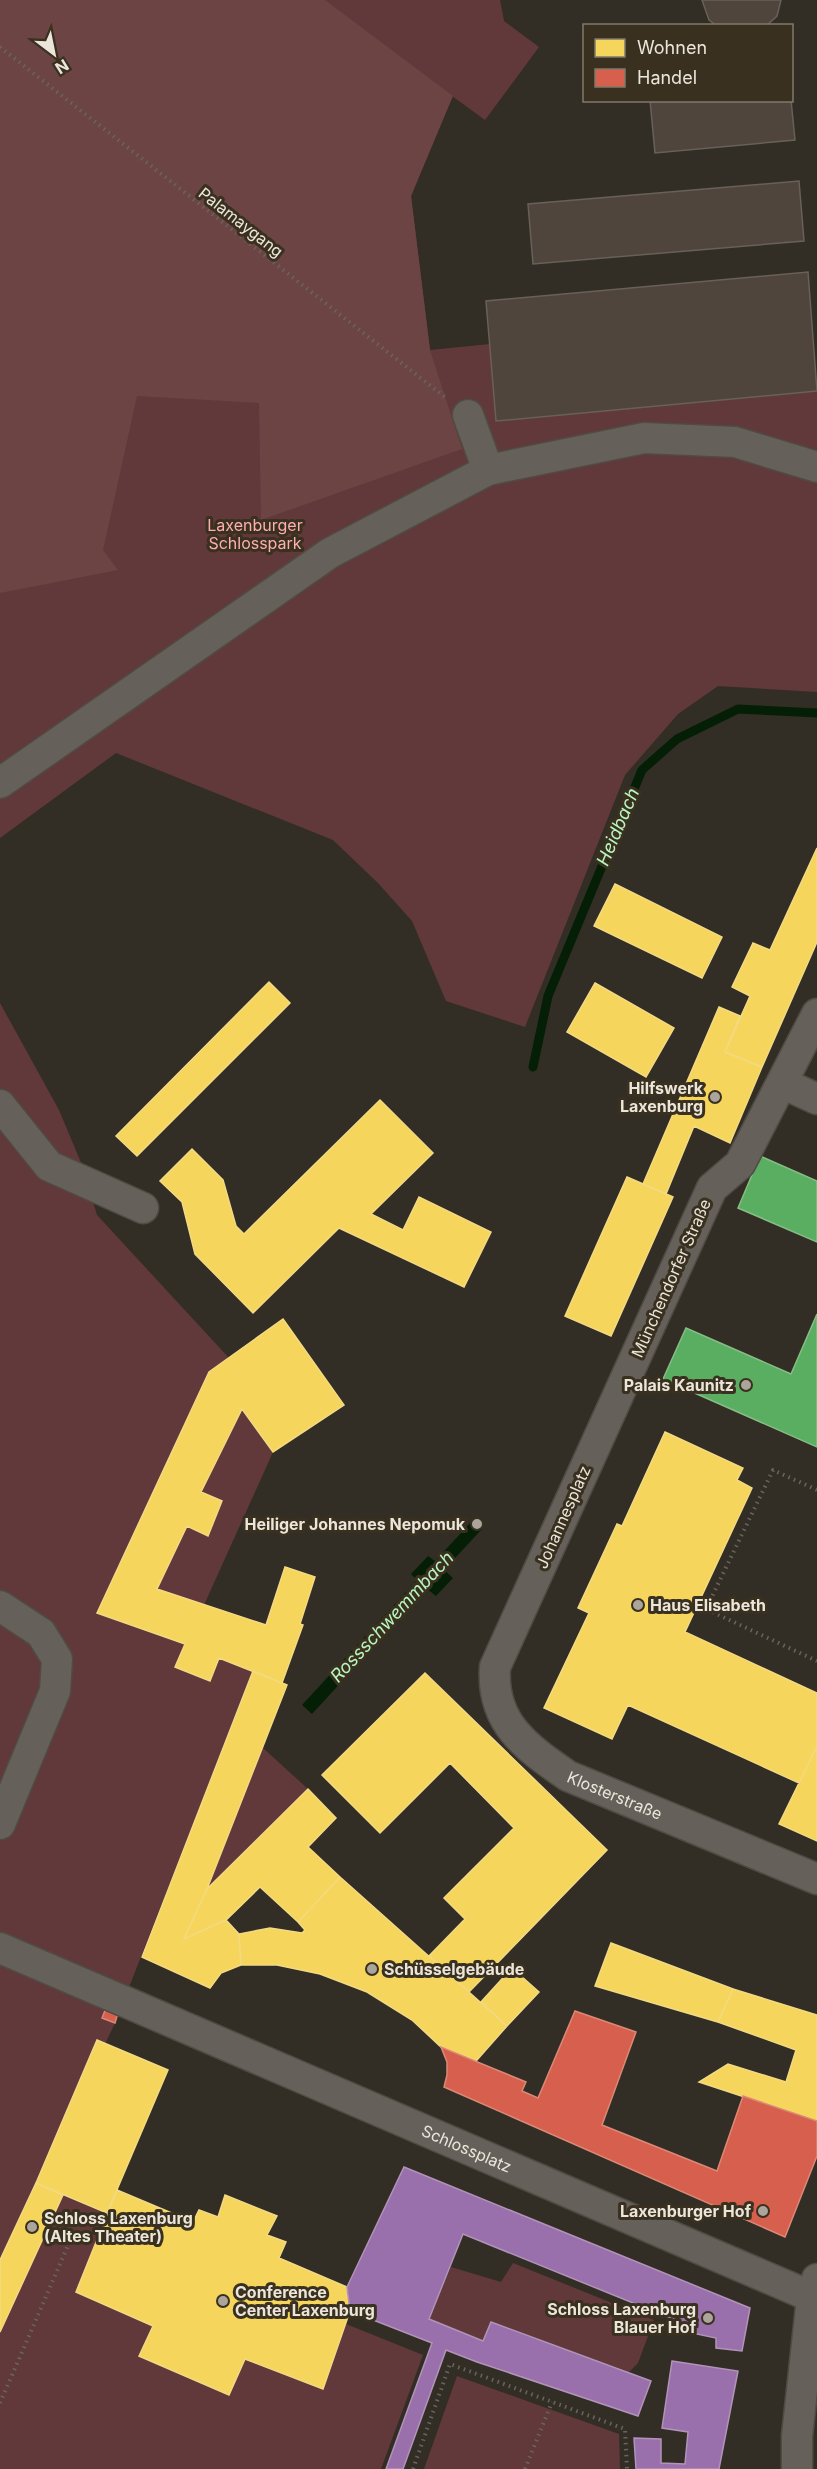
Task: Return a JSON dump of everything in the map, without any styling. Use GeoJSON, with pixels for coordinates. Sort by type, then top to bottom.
{"type":"FeatureCollection","features":[{"type":"Feature","properties":{"kind":"street"},"geometry":{"type":"LineString","coordinates":[[468,415],[488,470]]}},
{"type":"Feature","properties":{"kind":"street"},"geometry":{"type":"LineString","coordinates":[[0,783],[330,553],[488,470],[644,438],[735,442],[817,467]]}},
{"type":"Feature","properties":{"kind":"street","name":"Münchendorfer Straße"},"geometry":{"type":"LineString","coordinates":[[620,1392],[712,1188],[740,1164],[817,1014]]}},
{"type":"Feature","properties":{"kind":"street"},"geometry":{"type":"LineString","coordinates":[[782,1083],[817,1100]]}},
{"type":"Feature","properties":{"kind":"street"},"geometry":{"type":"LineString","coordinates":[[0,1105],[48,1166],[143,1208]]}},
{"type":"Feature","properties":{"kind":"street","name":"Johannesplatz"},"geometry":{"type":"LineString","coordinates":[[506,1642],[620,1392]]}},
{"type":"Feature","properties":{"kind":"street"},"geometry":{"type":"LineString","coordinates":[[0,1606],[41,1633],[57,1659],[55,1691],[0,1824]]}},
{"type":"Feature","properties":{"kind":"street","name":"Klosterstraße"},"geometry":{"type":"LineString","coordinates":[[506,1642],[495,1667],[493,1689],[500,1711],[518,1736],[538,1755],[568,1776],[817,1879]]}},
{"type":"Feature","properties":{"kind":"street","name":"Schlossplatz"},"geometry":{"type":"LineString","coordinates":[[0,1948],[123,2003],[815,2292],[797,2436],[797,2469]]}},
{"type":"Feature","properties":{"kind":"path","name":"Palamaygang"},"geometry":{"type":"LineString","coordinates":[[0,47],[468,415]]}},
{"type":"Feature","properties":{"kind":"path"},"geometry":{"type":"LineString","coordinates":[[817,1490],[773,1470],[706,1609],[817,1661]]}},
{"type":"Feature","properties":{"kind":"path"},"geometry":{"type":"LineString","coordinates":[[0,2403],[79,2220]]}},
{"type":"Feature","properties":{"kind":"path"},"geometry":{"type":"LineString","coordinates":[[412,2469],[450,2364],[625,2429],[627,2469]]}},
{"type":"Feature","properties":{"kind":"path"},"geometry":{"type":"LineString","coordinates":[[525,2469],[552,2402]]}},
{"type":"Feature","properties":{"kind":"green space","name":"Laxenburger Schlosspark"},"geometry":{"type":"Polygon","coordinates":[[[0,0],[500,0],[504,21],[539,47],[485,120],[452,96],[411,196],[430,350],[490,344],[497,421],[817,391],[817,692],[718,686],[678,714],[625,775],[525,1027],[446,1001],[412,921],[378,883],[333,840],[116,753],[0,838],[0,0]]]}},
{"type":"Feature","properties":{"kind":"green space"},"geometry":{"type":"Polygon","coordinates":[[[0,1003],[59,1110],[82,1165],[97,1215],[229,1358],[209,1372],[97,1613],[185,1644],[176,1667],[210,1681],[219,1658],[253,1671],[115,2023],[105,2044],[97,2040],[36,2183],[107,2213],[76,2292],[153,2326],[139,2356],[229,2395],[245,2359],[323,2389],[346,2324],[423,2355],[381,2469],[0,2469],[0,1003]]]}},
{"type":"Feature","properties":{"kind":"green space"},"geometry":{"type":"Polygon","coordinates":[[[242,1409],[273,1452],[204,1605],[157,1589],[187,1526],[208,1536],[222,1501],[201,1492],[242,1409]]]}},
{"type":"Feature","properties":{"kind":"green space"},"geometry":{"type":"Polygon","coordinates":[[[263,1748],[308,1789],[207,1889],[263,1748]]]}},
{"type":"Feature","properties":{"kind":"green space"},"geometry":{"type":"Polygon","coordinates":[[[513,2263],[654,2320],[638,2363],[629,2372],[491,2323],[483,2341],[429,2319],[451,2267],[501,2282],[513,2263]]]}},
{"type":"Feature","properties":{"kind":"green space"},"geometry":{"type":"Polygon","coordinates":[[[457,2376],[619,2434],[620,2469],[424,2469],[457,2376]]]}},
{"type":"Feature","properties":{"kind":"shaded area"},"geometry":{"type":"Polygon","coordinates":[[[0,0],[325,0],[453,96],[411,196],[430,350],[462,449],[261,520],[259,403],[137,396],[103,550],[118,570],[0,593],[0,0]]]}},
{"type":"Feature","properties":{"kind":"water","name":"Rossschwemmbach"},"geometry":{"type":"Polygon","coordinates":[[[473,1520],[482,1529],[444,1570],[453,1578],[436,1596],[427,1589],[312,1714],[302,1705],[417,1580],[411,1574],[428,1556],[435,1561],[473,1520]]]}},
{"type":"Feature","properties":{"kind":"building: Wohnen"},"geometry":{"type":"Polygon","coordinates":[[[817,848],[817,942],[762,1067],[725,1052],[750,996],[732,987],[753,943],[770,950],[817,848]]]}},
{"type":"Feature","properties":{"kind":"building: Wohnen"},"geometry":{"type":"Polygon","coordinates":[[[615,884],[722,937],[702,978],[594,926],[615,884]]]}},
{"type":"Feature","properties":{"kind":"building: Wohnen"},"geometry":{"type":"Polygon","coordinates":[[[269,982],[290,1003],[137,1156],[116,1136],[269,982]]]}},
{"type":"Feature","properties":{"kind":"building: Wohnen"},"geometry":{"type":"Polygon","coordinates":[[[595,983],[674,1028],[646,1077],[567,1032],[595,983]]]}},
{"type":"Feature","properties":{"kind":"building: Wohnen","name":"Hilfswerk Laxenburg"},"geometry":{"type":"Polygon","coordinates":[[[719,1007],[740,1016],[725,1052],[762,1067],[730,1143],[694,1126],[666,1194],[643,1184],[719,1007]]]}},
{"type":"Feature","properties":{"kind":"building: Wohnen"},"geometry":{"type":"Polygon","coordinates":[[[380,1100],[433,1153],[371,1214],[403,1230],[419,1197],[491,1232],[464,1287],[339,1228],[253,1313],[195,1254],[182,1202],[160,1181],[192,1149],[223,1180],[236,1226],[244,1234],[380,1100]]]}},
{"type":"Feature","properties":{"kind":"building: Wohnen"},"geometry":{"type":"Polygon","coordinates":[[[627,1177],[673,1197],[611,1336],[565,1316],[627,1177]]]}},
{"type":"Feature","properties":{"kind":"building: Wohnen"},"geometry":{"type":"Polygon","coordinates":[[[283,1319],[344,1405],[273,1452],[242,1409],[201,1492],[222,1501],[208,1536],[187,1526],[157,1589],[266,1625],[285,1567],[315,1577],[300,1624],[303,1625],[282,1683],[219,1658],[210,1681],[175,1667],[185,1644],[97,1613],[209,1372],[283,1319]]]}},
{"type":"Feature","properties":{"kind":"building: Wohnen","name":"Haus Elisabeth"},"geometry":{"type":"Polygon","coordinates":[[[665,1432],[743,1468],[737,1480],[752,1488],[685,1632],[817,1693],[817,1746],[799,1783],[628,1705],[612,1739],[544,1708],[589,1613],[578,1608],[617,1524],[622,1526],[665,1432]]]}},
{"type":"Feature","properties":{"kind":"building: Wohnen"},"geometry":{"type":"Polygon","coordinates":[[[253,1671],[287,1685],[207,1889],[184,1939],[226,1920],[239,1934],[241,1965],[221,1973],[210,1988],[142,1957],[253,1671]]]}},
{"type":"Feature","properties":{"kind":"building: Wohnen"},"geometry":{"type":"Polygon","coordinates":[[[425,1673],[607,1850],[469,1992],[429,1956],[465,1919],[444,1898],[514,1828],[450,1763],[380,1833],[322,1775],[425,1673]]]}},
{"type":"Feature","properties":{"kind":"building: Wohnen"},"geometry":{"type":"Polygon","coordinates":[[[817,1746],[817,1841],[779,1824],[817,1746]]]}},
{"type":"Feature","properties":{"kind":"building: Wohnen"},"geometry":{"type":"Polygon","coordinates":[[[308,1789],[336,1818],[308,1847],[340,1877],[298,1922],[260,1887],[226,1920],[184,1939],[207,1889],[308,1789]]]}},
{"type":"Feature","properties":{"kind":"building: Wohnen","name":"Schüsselgebäude"},"geometry":{"type":"Polygon","coordinates":[[[340,1877],[507,2026],[476,2061],[441,2047],[412,2020],[367,1992],[320,1974],[277,1965],[241,1965],[239,1934],[270,1928],[302,1933],[305,1930],[298,1922],[340,1877]]]}},
{"type":"Feature","properties":{"kind":"building: Wohnen"},"geometry":{"type":"Polygon","coordinates":[[[611,1943],[733,1989],[718,2022],[595,1986],[611,1943]]]}},
{"type":"Feature","properties":{"kind":"building: Wohnen"},"geometry":{"type":"Polygon","coordinates":[[[512,1968],[539,1992],[507,2026],[481,2002],[512,1968]]]}},
{"type":"Feature","properties":{"kind":"building: Wohnen"},"geometry":{"type":"Polygon","coordinates":[[[733,1989],[817,2015],[817,2121],[699,2082],[728,2064],[786,2082],[796,2050],[718,2022],[733,1989]]]}},
{"type":"Feature","properties":{"kind":"building: Wohnen"},"geometry":{"type":"Polygon","coordinates":[[[97,2040],[168,2070],[107,2213],[36,2183],[97,2040]]]}},
{"type":"Feature","properties":{"kind":"building: Wohnen","name":"Schloss Laxenburg (Altes Theater)"},"geometry":{"type":"Polygon","coordinates":[[[36,2183],[63,2195],[0,2332],[0,2260],[36,2183]]]}},
{"type":"Feature","properties":{"kind":"building: Wohnen","name":"Conference Center Laxenburg"},"geometry":{"type":"Polygon","coordinates":[[[117,2190],[193,2222],[199,2210],[218,2217],[225,2195],[277,2216],[267,2235],[286,2242],[279,2258],[347,2287],[350,2311],[323,2389],[245,2359],[229,2395],[139,2356],[153,2326],[76,2292],[117,2190]]]}},
{"type":"Feature","properties":{"kind":"building: Handel"},"geometry":{"type":"Polygon","coordinates":[[[106,2008],[118,2013],[115,2023],[102,2018],[106,2008]]]}},
{"type":"Feature","properties":{"kind":"building: Handel"},"geometry":{"type":"Polygon","coordinates":[[[575,2011],[636,2032],[602,2125],[717,2171],[743,2096],[817,2121],[817,2156],[785,2237],[444,2087],[447,2062],[441,2047],[526,2082],[522,2091],[538,2098],[575,2011]]]}},
{"type":"Feature","properties":{"kind":"building: Büros","name":"Schloss Laxenburg Blauer Hof"},"geometry":{"type":"Polygon","coordinates":[[[404,2167],[750,2308],[742,2351],[716,2348],[716,2338],[673,2329],[675,2320],[463,2234],[429,2319],[483,2341],[491,2322],[651,2381],[638,2416],[446,2350],[403,2469],[386,2469],[432,2343],[350,2311],[347,2287],[404,2167]]]}},
{"type":"Feature","properties":{"kind":"building: Büros","name":"Schloss Laxenburg Blauer Hof"},"geometry":{"type":"Polygon","coordinates":[[[672,2361],[738,2371],[719,2469],[636,2469],[634,2438],[661,2439],[661,2463],[685,2464],[688,2432],[662,2428],[672,2361]]]}},
{"type":"Feature","properties":{"kind":"building: Öffentlich"},"geometry":{"type":"Polygon","coordinates":[[[760,1156],[817,1181],[817,1242],[738,1208],[760,1156]]]}},
{"type":"Feature","properties":{"kind":"building: Öffentlich","name":"Palais Kaunitz"},"geometry":{"type":"Polygon","coordinates":[[[817,1314],[817,1447],[663,1379],[686,1328],[791,1374],[817,1314]]]}},
{"type":"Feature","properties":{"kind":"building: Sonstige"},"geometry":{"type":"Polygon","coordinates":[[[702,0],[781,0],[777,16],[768,24],[714,24],[709,20],[702,0]]]}},
{"type":"Feature","properties":{"kind":"building: Sonstige"},"geometry":{"type":"Polygon","coordinates":[[[650,102],[791,102],[795,140],[655,153],[650,102]]]}},
{"type":"Feature","properties":{"kind":"building: Sonstige"},"geometry":{"type":"Polygon","coordinates":[[[799,181],[804,241],[533,264],[528,204],[799,181]]]}},
{"type":"Feature","properties":{"kind":"building: Sonstige"},"geometry":{"type":"Polygon","coordinates":[[[808,272],[817,391],[496,421],[486,301],[808,272]]]}},
{"type":"Feature","properties":{"kind":"waterway","name":"Heidbach"},"geometry":{"type":"LineString","coordinates":[[533,1067],[548,996],[642,770],[677,739],[738,709],[817,713]]}},
{"type":"Feature","properties":{"kind":"place","name":"Hilfswerk Laxenburg"},"geometry":{"type":"Point","coordinates":[715,1097]}},
{"type":"Feature","properties":{"kind":"place","name":"Palais Kaunitz"},"geometry":{"type":"Point","coordinates":[746,1385]}},
{"type":"Feature","properties":{"kind":"place","name":"Heiliger Johannes Nepomuk"},"geometry":{"type":"Point","coordinates":[477,1524]}},
{"type":"Feature","properties":{"kind":"place","name":"Haus Elisabeth"},"geometry":{"type":"Point","coordinates":[638,1605]}},
{"type":"Feature","properties":{"kind":"place","name":"Schüsselgebäude"},"geometry":{"type":"Point","coordinates":[372,1969]}},
{"type":"Feature","properties":{"kind":"place","name":"Laxenburger Hof"},"geometry":{"type":"Point","coordinates":[763,2211]}},
{"type":"Feature","properties":{"kind":"place","name":"Schloss Laxenburg (Altes Theater)"},"geometry":{"type":"Point","coordinates":[32,2227]}},
{"type":"Feature","properties":{"kind":"place","name":"Conference Center Laxenburg"},"geometry":{"type":"Point","coordinates":[223,2301]}},
{"type":"Feature","properties":{"kind":"place","name":"Schloss Laxenburg Blauer Hof"},"geometry":{"type":"Point","coordinates":[708,2318]}}]}
